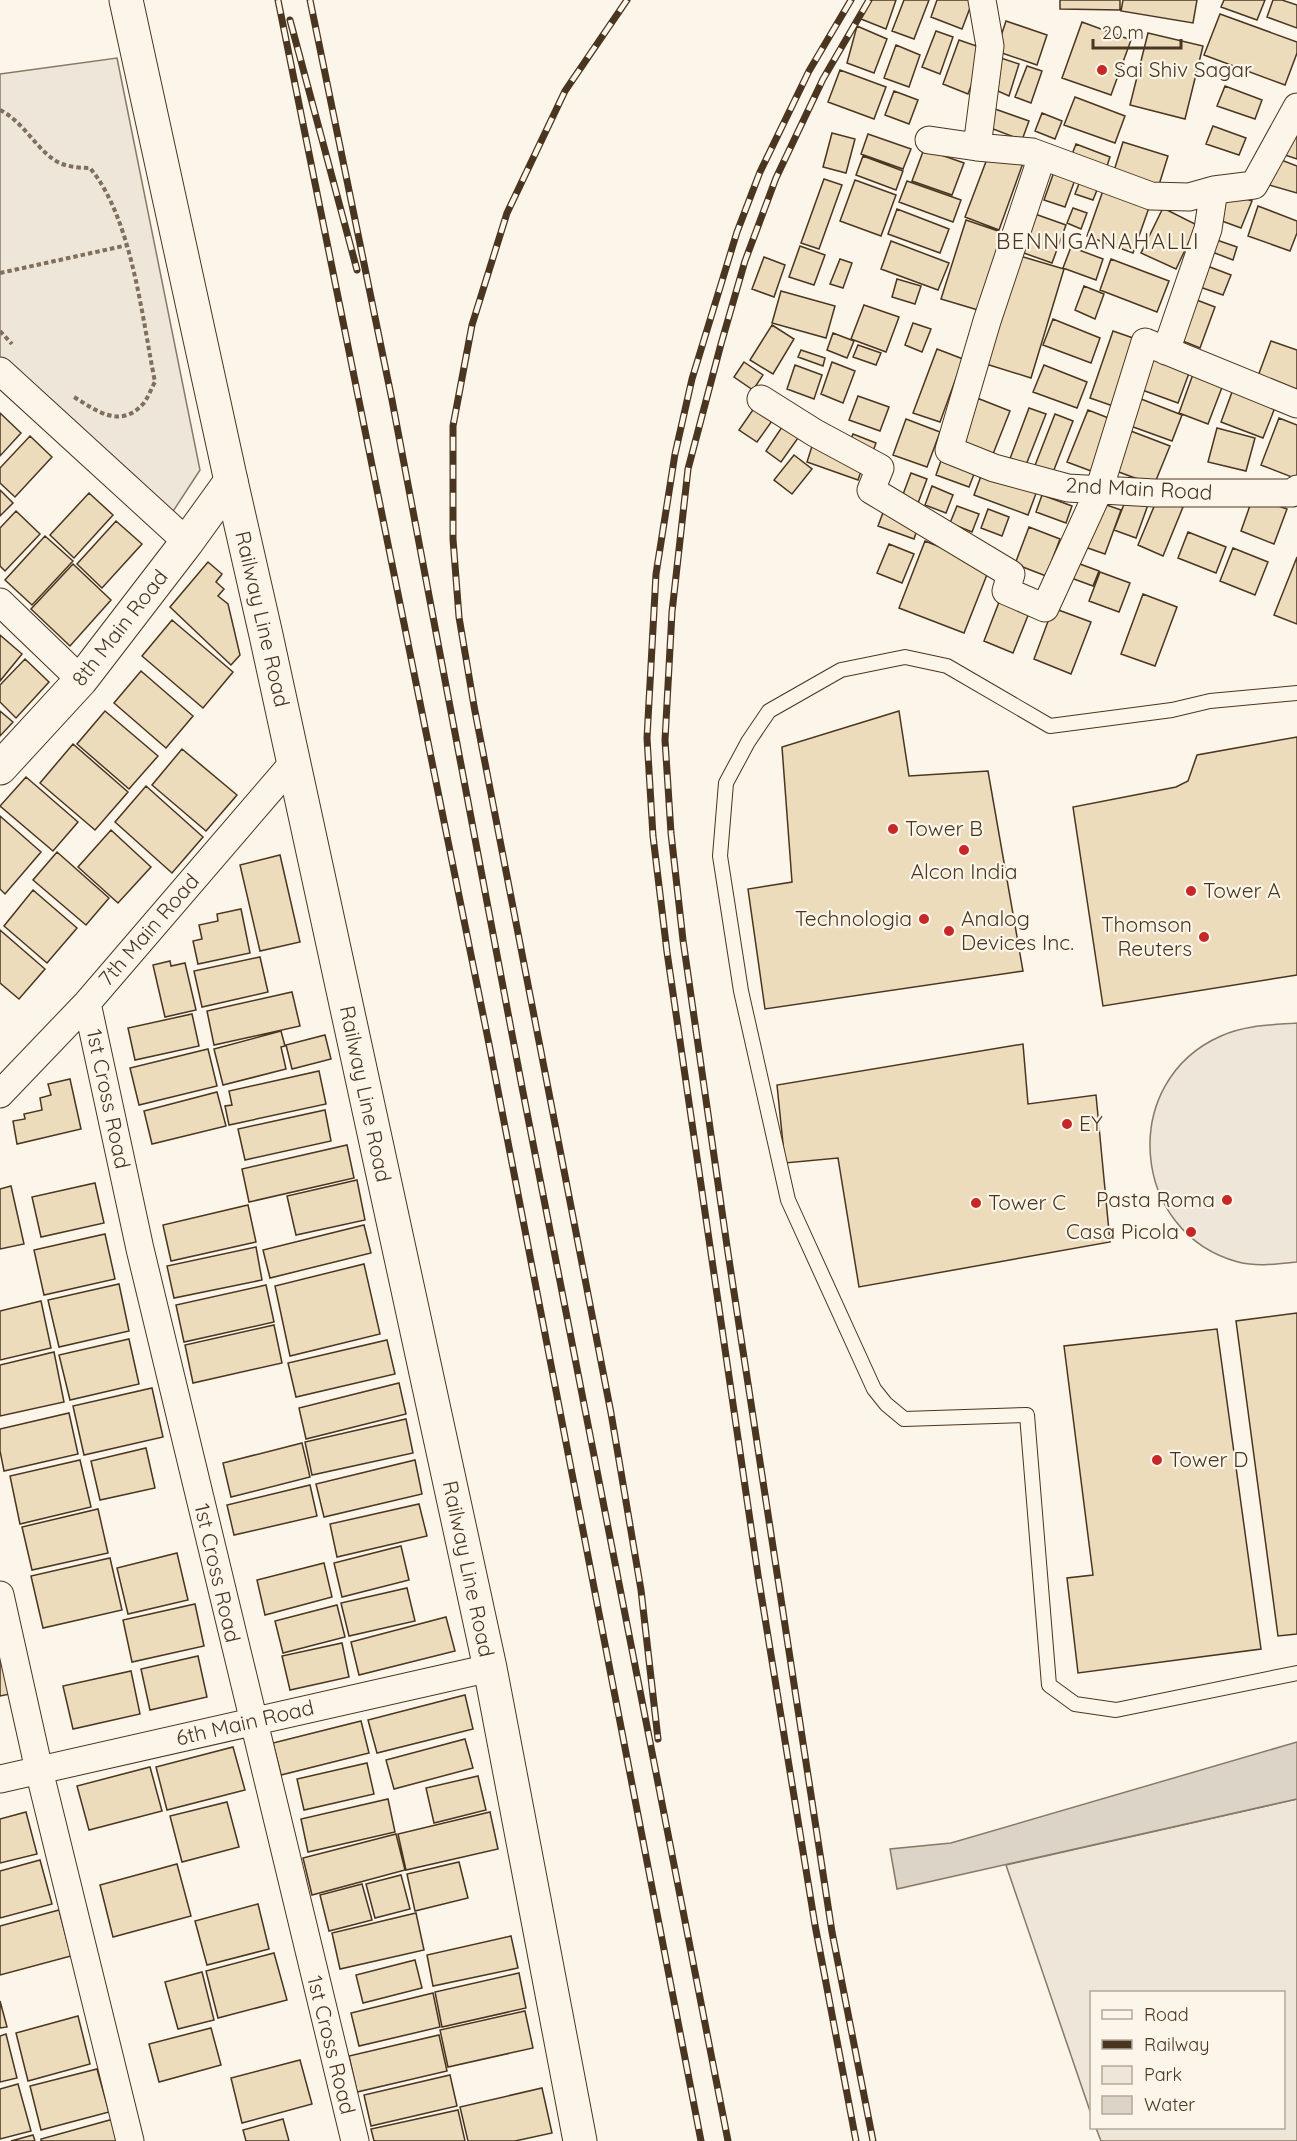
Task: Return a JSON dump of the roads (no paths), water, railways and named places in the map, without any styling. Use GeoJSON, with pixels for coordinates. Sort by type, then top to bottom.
{"type":"FeatureCollection","features":[{"type":"Feature","properties":{"kind":"main road","name":"Railway Line Road"},"geometry":{"type":"LineString","coordinates":[[126,0],[490,1668],[580,2141]]}},
{"type":"Feature","properties":{"kind":"main road"},"geometry":{"type":"LineString","coordinates":[[136,50],[151,0]]}},
{"type":"Feature","properties":{"kind":"main road","name":"8th Main Road"},"geometry":{"type":"LineString","coordinates":[[0,768],[81,680],[231,481]]}},
{"type":"Feature","properties":{"kind":"street"},"geometry":{"type":"LineString","coordinates":[[977,147],[990,46],[982,0]]}},
{"type":"Feature","properties":{"kind":"street"},"geometry":{"type":"LineString","coordinates":[[929,140],[1032,152],[1151,196],[1188,197],[1214,190],[1254,185],[1297,106]]}},
{"type":"Feature","properties":{"kind":"street","name":"2nd Main Road"},"geometry":{"type":"LineString","coordinates":[[1042,156],[987,321],[949,450],[994,468],[1068,488],[1154,493],[1296,492]]}},
{"type":"Feature","properties":{"kind":"street"},"geometry":{"type":"LineString","coordinates":[[1166,351],[1208,229],[1214,190]]}},
{"type":"Feature","properties":{"kind":"street"},"geometry":{"type":"LineString","coordinates":[[761,399],[815,433],[880,468],[871,490],[1011,574],[1006,591],[1045,608],[1099,490],[1145,342],[1297,404]]}},
{"type":"Feature","properties":{"kind":"street"},"geometry":{"type":"LineString","coordinates":[[0,371],[187,542]]}},
{"type":"Feature","properties":{"kind":"street"},"geometry":{"type":"LineString","coordinates":[[0,602],[81,680]]}},
{"type":"Feature","properties":{"kind":"street","name":"7th Main Road"},"geometry":{"type":"LineString","coordinates":[[0,1094],[87,1003],[294,762]]}},
{"type":"Feature","properties":{"kind":"street","name":"1st Cross Road"},"geometry":{"type":"LineString","coordinates":[[87,1003],[140,1249],[252,1722],[355,2141]]}},
{"type":"Feature","properties":{"kind":"street"},"geometry":{"type":"LineString","coordinates":[[0,1594],[39,1770],[130,2141]]}},
{"type":"Feature","properties":{"kind":"street","name":"6th Main Road"},"geometry":{"type":"LineString","coordinates":[[0,1779],[490,1668]]}},
{"type":"Feature","properties":{"kind":"lane"},"geometry":{"type":"LineString","coordinates":[[1297,693],[1210,701],[1172,710],[1050,726],[947,666],[905,657],[841,670],[769,711],[748,742],[726,783],[720,856],[741,991],[788,1200],[874,1389],[886,1404],[904,1419],[1027,1415],[1049,1685],[1075,1704],[1116,1710],[1297,1673]]}},
{"type":"Feature","properties":{"kind":"water"},"geometry":{"type":"Polygon","coordinates":[[[1297,1742],[1297,1799],[897,1889],[890,1849],[951,1843],[1297,1742]]]}},
{"type":"Feature","properties":{"kind":"railway"},"geometry":{"type":"LineString","coordinates":[[278,0],[489,1044],[701,2141]]}},
{"type":"Feature","properties":{"kind":"railway"},"geometry":{"type":"LineString","coordinates":[[310,0],[392,400],[522,1087],[728,2141]]}},
{"type":"Feature","properties":{"kind":"railway"},"geometry":{"type":"LineString","coordinates":[[627,0],[565,91],[507,213],[472,325],[453,426],[453,539],[459,617],[474,706],[611,1413],[641,1590],[658,1739]]}},
{"type":"Feature","properties":{"kind":"railway"},"geometry":{"type":"LineString","coordinates":[[851,0],[809,71],[760,172],[737,232],[692,379],[675,454],[656,574],[647,738],[653,836],[667,952],[758,1575],[815,1925],[856,2141]]}},
{"type":"Feature","properties":{"kind":"railway"},"geometry":{"type":"LineString","coordinates":[[869,0],[823,79],[776,178],[745,261],[721,344],[688,469],[672,612],[665,740],[671,833],[683,940],[728,1253],[832,1932],[873,2141]]}},
{"type":"Feature","properties":{"kind":"railway"},"geometry":{"type":"LineString","coordinates":[[290,20],[357,270]]}},
{"type":"Feature","properties":{"kind":"place","name":"Sai Shiv Sagar"},"geometry":{"type":"Point","coordinates":[1102,70]}},
{"type":"Feature","properties":{"kind":"place","name":"Tower B"},"geometry":{"type":"Point","coordinates":[893,829]}},
{"type":"Feature","properties":{"kind":"place","name":"Alcon India"},"geometry":{"type":"Point","coordinates":[964,850]}},
{"type":"Feature","properties":{"kind":"place","name":"Tower A"},"geometry":{"type":"Point","coordinates":[1191,891]}},
{"type":"Feature","properties":{"kind":"place","name":"Technologia"},"geometry":{"type":"Point","coordinates":[924,919]}},
{"type":"Feature","properties":{"kind":"place","name":"Analog Devices Inc."},"geometry":{"type":"Point","coordinates":[949,931]}},
{"type":"Feature","properties":{"kind":"place","name":"Thomson Reuters"},"geometry":{"type":"Point","coordinates":[1204,937]}},
{"type":"Feature","properties":{"kind":"place","name":"EY"},"geometry":{"type":"Point","coordinates":[1067,1124]}},
{"type":"Feature","properties":{"kind":"place","name":"Pasta Roma"},"geometry":{"type":"Point","coordinates":[1227,1200]}},
{"type":"Feature","properties":{"kind":"place","name":"Tower C"},"geometry":{"type":"Point","coordinates":[976,1203]}},
{"type":"Feature","properties":{"kind":"place","name":"Casa Picola"},"geometry":{"type":"Point","coordinates":[1191,1232]}},
{"type":"Feature","properties":{"kind":"place","name":"Tower D"},"geometry":{"type":"Point","coordinates":[1157,1460]}},
{"type":"Feature","properties":{"kind":"district","name":"BENNIGANAHALLI"},"geometry":{"type":"Point","coordinates":[1098,241]}}]}
